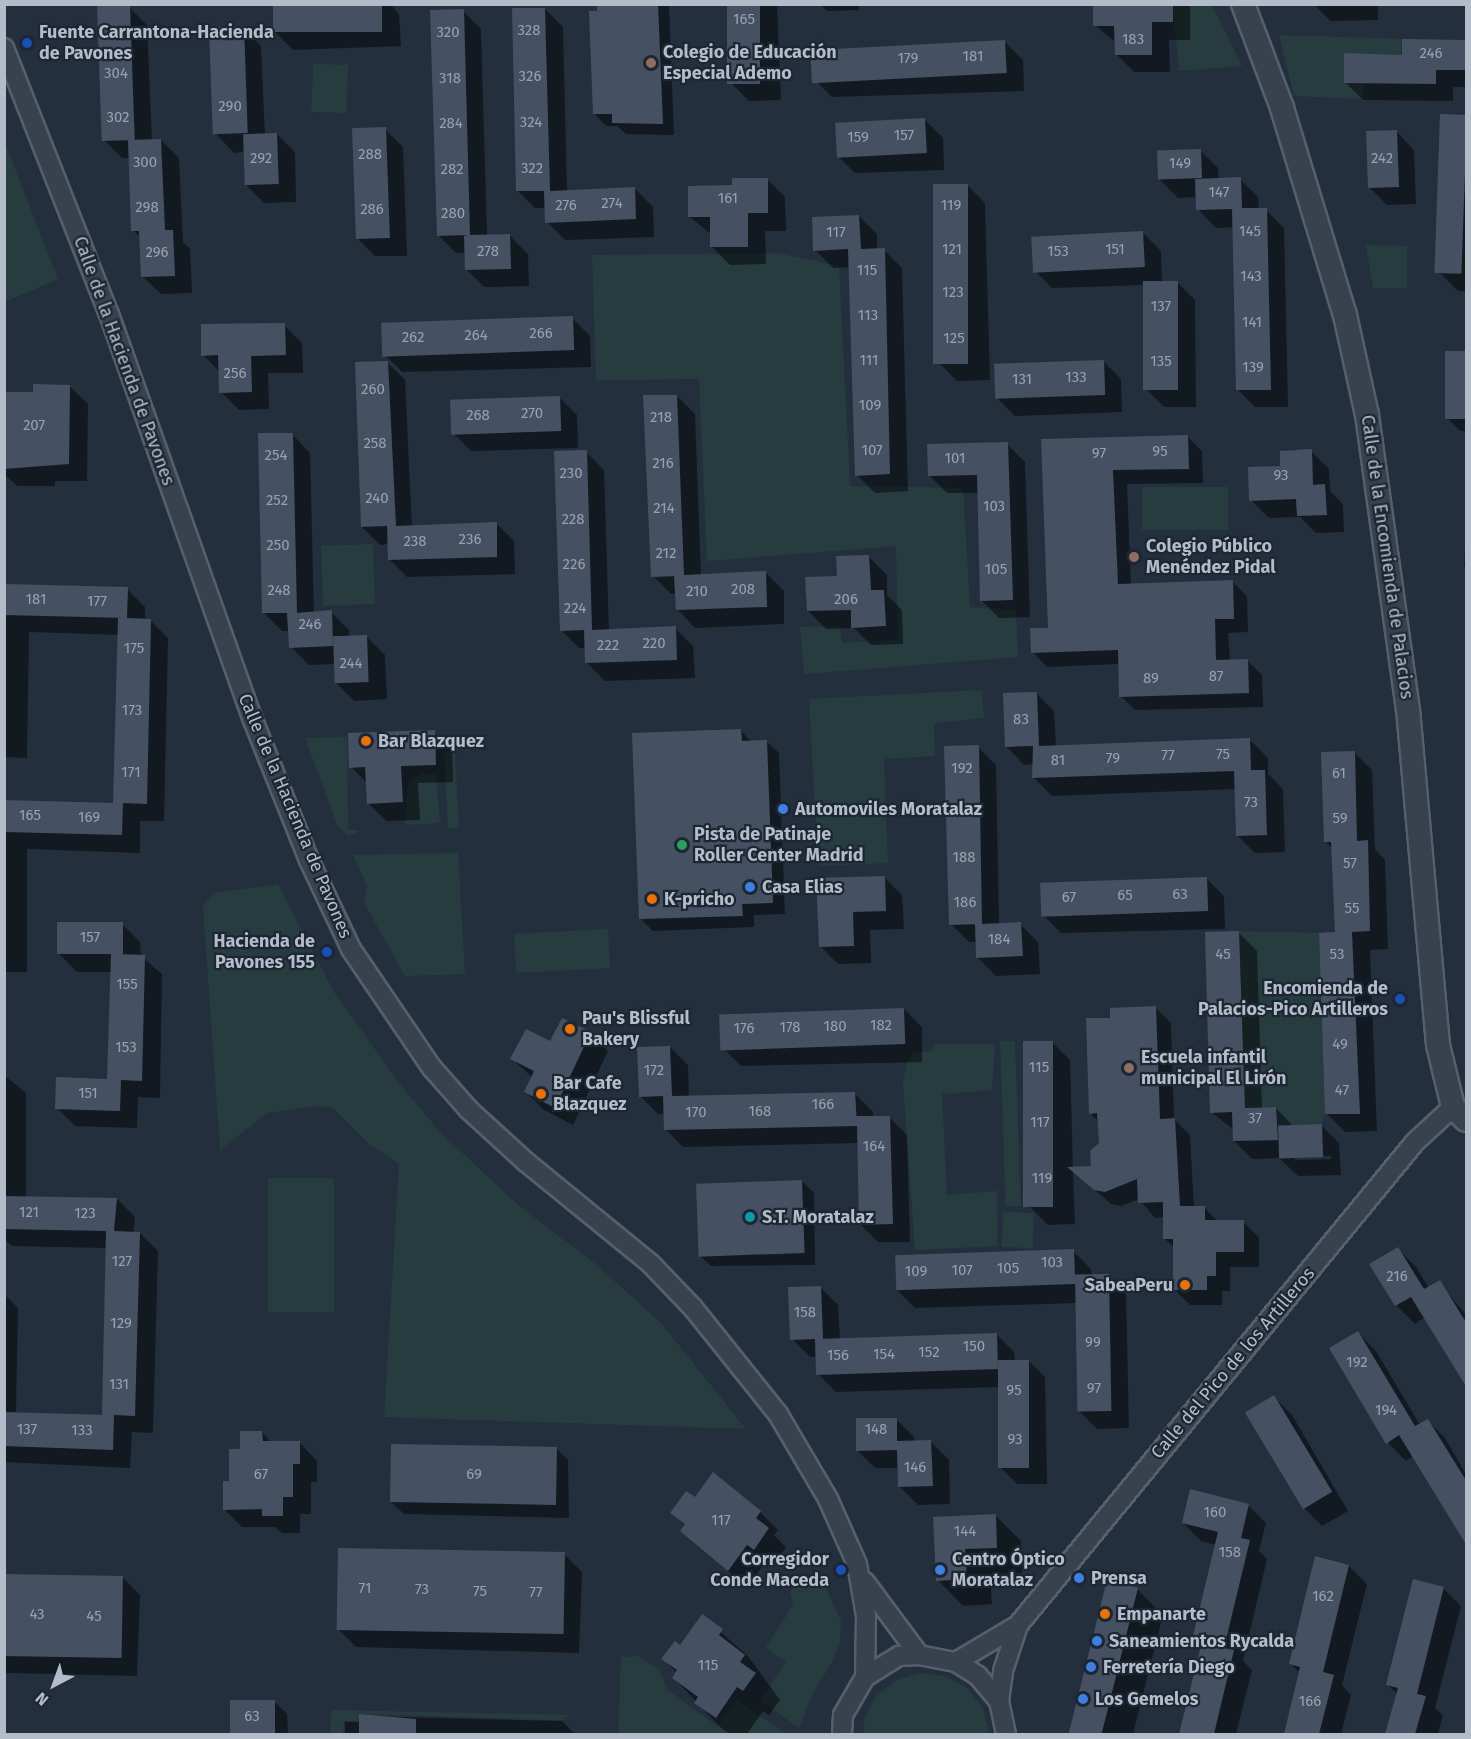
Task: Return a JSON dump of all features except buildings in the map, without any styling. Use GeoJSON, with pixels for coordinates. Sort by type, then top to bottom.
{"type":"FeatureCollection","features":[{"type":"Feature","properties":{"kind":"street","name":"Calle de la Encomienda de Palacios"},"geometry":{"type":"LineString","coordinates":[[1243,4],[1282,108],[1345,315],[1367,415],[1410,720],[1438,1045],[1460,1113]]}},
{"type":"Feature","properties":{"kind":"street","name":"Calle de la Hacienda de Pavones"},"geometry":{"type":"LineString","coordinates":[[4,48],[113,325],[253,720],[309,860],[351,950],[432,1068],[469,1110],[526,1162],[650,1263],[748,1371],[794,1437],[828,1498],[862,1578],[898,1633],[919,1655]]}},
{"type":"Feature","properties":{"kind":"street","name":"Calle del Pico de los Artilleros"},"geometry":{"type":"LineString","coordinates":[[956,1662],[1018,1624],[1415,1142],[1460,1113]]}},
{"type":"Feature","properties":{"kind":"street","name":"Calle de la Hacienda de Pavones"},"geometry":{"type":"LineString","coordinates":[[862,1578],[866,1616],[865,1677]]}},
{"type":"Feature","properties":{"kind":"street","name":"Calle del Pico de los Artilleros"},"geometry":{"type":"LineString","coordinates":[[999,1701],[1003,1671],[1018,1624]]}},
{"type":"Feature","properties":{"kind":"street"},"geometry":{"type":"LineString","coordinates":[[841,1734],[843,1715],[865,1677],[899,1656],[919,1655],[956,1662],[988,1685],[999,1701],[1006,1734]]}},
{"type":"Feature","properties":{"kind":"green space"},"geometry":{"type":"Polygon","coordinates":[[[1173,5],[1212,5],[1242,66],[1179,71],[1173,5]]]}},
{"type":"Feature","properties":{"kind":"green space"},"geometry":{"type":"Polygon","coordinates":[[[1279,35],[1402,39],[1401,55],[1344,53],[1344,83],[1363,83],[1363,99],[1294,96],[1279,35]]]}},
{"type":"Feature","properties":{"kind":"green space"},"geometry":{"type":"Polygon","coordinates":[[[313,64],[348,65],[346,113],[311,112],[313,64]]]}},
{"type":"Feature","properties":{"kind":"green space"},"geometry":{"type":"Polygon","coordinates":[[[5,143],[58,279],[4,302],[5,143]]]}},
{"type":"Feature","properties":{"kind":"green space"},"geometry":{"type":"Polygon","coordinates":[[[1366,245],[1407,246],[1407,288],[1373,288],[1366,245]]]}},
{"type":"Feature","properties":{"kind":"green space"},"geometry":{"type":"Polygon","coordinates":[[[777,253],[839,266],[850,486],[963,488],[970,607],[1016,610],[1018,657],[804,674],[800,627],[840,626],[842,643],[898,640],[896,546],[707,561],[699,379],[596,380],[592,255],[777,253]]]}},
{"type":"Feature","properties":{"kind":"green space"},"geometry":{"type":"Polygon","coordinates":[[[1142,487],[1228,487],[1228,530],[1142,530],[1142,487]]]}},
{"type":"Feature","properties":{"kind":"green space"},"geometry":{"type":"Polygon","coordinates":[[[373,544],[375,604],[323,606],[321,546],[373,544]]]}},
{"type":"Feature","properties":{"kind":"green space"},"geometry":{"type":"Polygon","coordinates":[[[982,690],[984,718],[934,723],[935,756],[884,759],[888,863],[818,866],[809,699],[982,690]]]}},
{"type":"Feature","properties":{"kind":"green space"},"geometry":{"type":"Polygon","coordinates":[[[347,737],[348,829],[360,831],[348,836],[338,827],[305,738],[347,737]]]}},
{"type":"Feature","properties":{"kind":"green space"},"geometry":{"type":"Polygon","coordinates":[[[455,752],[459,828],[448,828],[444,753],[455,752]]]}},
{"type":"Feature","properties":{"kind":"green space"},"geometry":{"type":"Polygon","coordinates":[[[421,773],[436,774],[440,823],[405,825],[408,784],[421,773]]]}},
{"type":"Feature","properties":{"kind":"green space"},"geometry":{"type":"Polygon","coordinates":[[[458,853],[465,974],[405,976],[364,903],[367,885],[353,855],[458,853]]]}},
{"type":"Feature","properties":{"kind":"green space"},"geometry":{"type":"Polygon","coordinates":[[[278,884],[334,992],[399,1083],[440,1132],[516,1203],[598,1266],[662,1324],[746,1429],[384,1417],[399,1164],[368,1143],[333,1108],[318,1106],[267,1113],[220,1150],[203,907],[214,893],[278,884]]]}},
{"type":"Feature","properties":{"kind":"green space"},"geometry":{"type":"Polygon","coordinates":[[[608,929],[610,968],[516,973],[514,934],[608,929]]]}},
{"type":"Feature","properties":{"kind":"green space"},"geometry":{"type":"Polygon","coordinates":[[[1239,931],[1319,933],[1325,1114],[1322,1124],[1277,1125],[1276,1107],[1245,1108],[1239,931]]]}},
{"type":"Feature","properties":{"kind":"green space"},"geometry":{"type":"Polygon","coordinates":[[[1015,1041],[1021,1206],[1006,1206],[1000,1042],[1015,1041]]]}},
{"type":"Feature","properties":{"kind":"green space"},"geometry":{"type":"Polygon","coordinates":[[[934,1044],[995,1044],[992,1090],[942,1094],[947,1195],[997,1191],[998,1246],[915,1250],[903,1082],[907,1062],[914,1052],[932,1051],[934,1044]]]}},
{"type":"Feature","properties":{"kind":"green space"},"geometry":{"type":"Polygon","coordinates":[[[268,1178],[334,1178],[334,1312],[268,1312],[268,1178]]]}},
{"type":"Feature","properties":{"kind":"green space"},"geometry":{"type":"Polygon","coordinates":[[[1003,1212],[1034,1213],[1033,1248],[1002,1247],[1003,1212]]]}},
{"type":"Feature","properties":{"kind":"green space"},"geometry":{"type":"Polygon","coordinates":[[[802,1577],[811,1586],[822,1580],[841,1621],[840,1642],[832,1662],[811,1697],[799,1728],[760,1700],[786,1662],[766,1647],[793,1605],[790,1592],[802,1577]]]}},
{"type":"Feature","properties":{"kind":"green space"},"geometry":{"type":"Polygon","coordinates":[[[639,1656],[660,1670],[667,1689],[717,1726],[737,1700],[786,1734],[618,1734],[621,1657],[639,1656]]]}},
{"type":"Feature","properties":{"kind":"green space"},"geometry":{"type":"Polygon","coordinates":[[[921,1673],[946,1676],[967,1688],[983,1708],[989,1734],[863,1734],[865,1717],[877,1695],[897,1680],[921,1673]]]}},
{"type":"Feature","properties":{"kind":"green space"},"geometry":{"type":"Polygon","coordinates":[[[331,1710],[569,1715],[562,1720],[360,1714],[358,1721],[344,1721],[343,1734],[330,1734],[331,1710]]]}},
{"type":"Feature","properties":{"kind":"place","name":"Fuente Carrantona-Hacienda de Pavones"},"geometry":{"type":"Point","coordinates":[27,43]}},
{"type":"Feature","properties":{"kind":"place","name":"Colegio de Educación Especial Ademo"},"geometry":{"type":"Point","coordinates":[651,63]}},
{"type":"Feature","properties":{"kind":"place","name":"Colegio Público Menéndez Pidal"},"geometry":{"type":"Point","coordinates":[1134,557]}},
{"type":"Feature","properties":{"kind":"place","name":"Bar Blazquez"},"geometry":{"type":"Point","coordinates":[366,741]}},
{"type":"Feature","properties":{"kind":"place","name":"Automoviles Moratalaz"},"geometry":{"type":"Point","coordinates":[783,809]}},
{"type":"Feature","properties":{"kind":"place","name":"Pista de Patinaje Roller Center Madrid"},"geometry":{"type":"Point","coordinates":[682,845]}},
{"type":"Feature","properties":{"kind":"place","name":"Casa Elias"},"geometry":{"type":"Point","coordinates":[750,887]}},
{"type":"Feature","properties":{"kind":"place","name":"K-pricho"},"geometry":{"type":"Point","coordinates":[652,899]}},
{"type":"Feature","properties":{"kind":"place","name":"Hacienda de Pavones 155"},"geometry":{"type":"Point","coordinates":[327,952]}},
{"type":"Feature","properties":{"kind":"place","name":"Encomienda de Palacios-Pico Artilleros"},"geometry":{"type":"Point","coordinates":[1400,999]}},
{"type":"Feature","properties":{"kind":"place","name":"Pau's Blissful Bakery"},"geometry":{"type":"Point","coordinates":[570,1029]}},
{"type":"Feature","properties":{"kind":"place","name":"Escuela infantil municipal El Lirón"},"geometry":{"type":"Point","coordinates":[1129,1068]}},
{"type":"Feature","properties":{"kind":"place","name":"Bar Cafe Blazquez"},"geometry":{"type":"Point","coordinates":[541,1094]}},
{"type":"Feature","properties":{"kind":"place","name":"S.T. Moratalaz"},"geometry":{"type":"Point","coordinates":[750,1217]}},
{"type":"Feature","properties":{"kind":"place","name":"SabeaPeru"},"geometry":{"type":"Point","coordinates":[1185,1285]}},
{"type":"Feature","properties":{"kind":"place","name":"Corregidor Conde Maceda"},"geometry":{"type":"Point","coordinates":[841,1570]}},
{"type":"Feature","properties":{"kind":"place","name":"Centro Óptico Moratalaz"},"geometry":{"type":"Point","coordinates":[940,1570]}},
{"type":"Feature","properties":{"kind":"place","name":"Prensa"},"geometry":{"type":"Point","coordinates":[1079,1578]}},
{"type":"Feature","properties":{"kind":"place","name":"Empanarte"},"geometry":{"type":"Point","coordinates":[1105,1614]}},
{"type":"Feature","properties":{"kind":"place","name":"Saneamientos Rycalda"},"geometry":{"type":"Point","coordinates":[1097,1641]}},
{"type":"Feature","properties":{"kind":"place","name":"Ferretería Diego"},"geometry":{"type":"Point","coordinates":[1091,1667]}},
{"type":"Feature","properties":{"kind":"place","name":"Los Gemelos"},"geometry":{"type":"Point","coordinates":[1083,1699]}}]}
